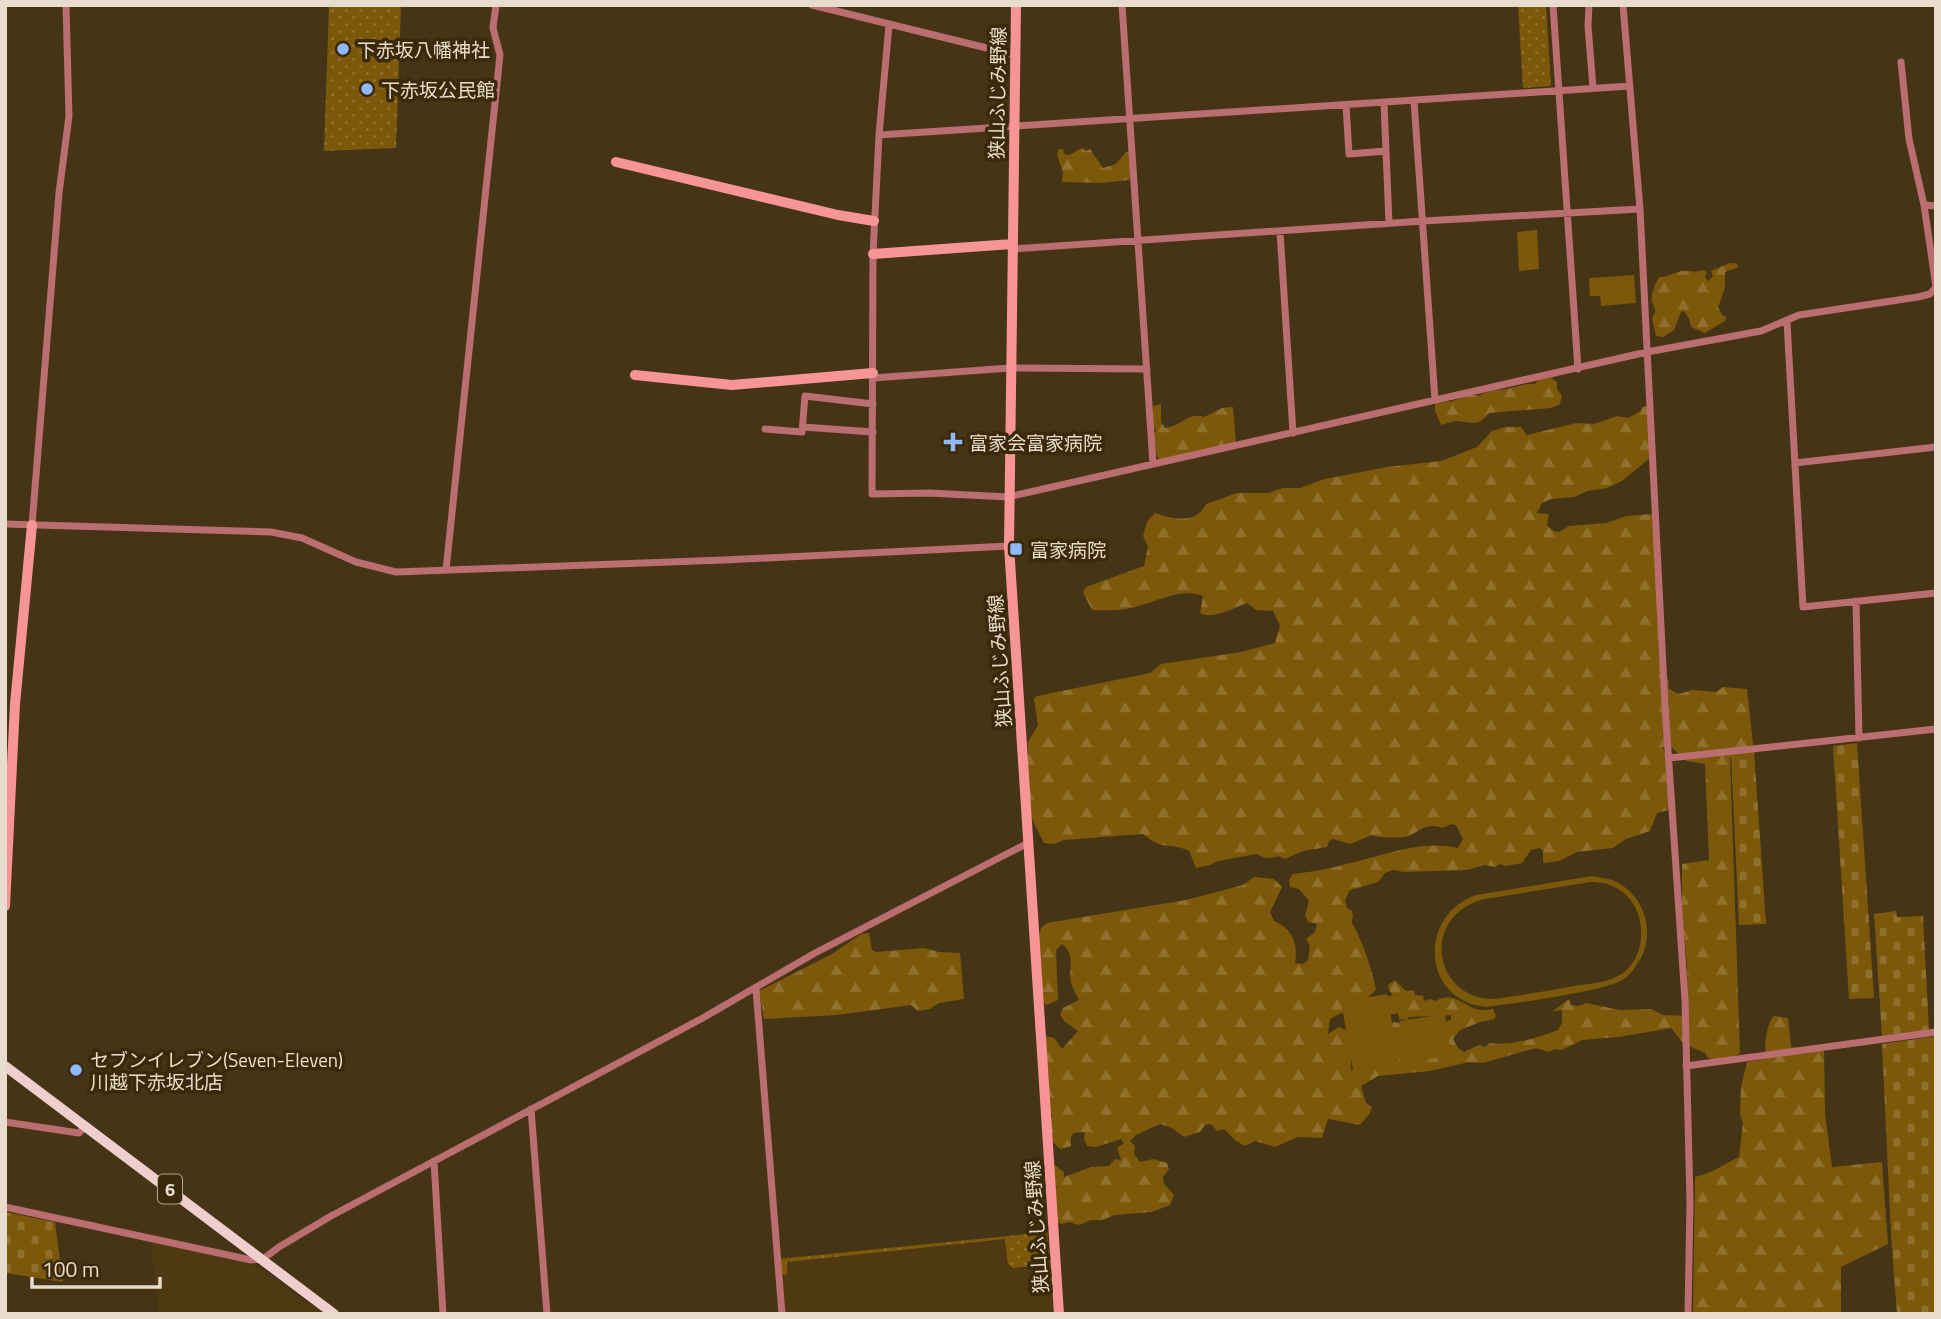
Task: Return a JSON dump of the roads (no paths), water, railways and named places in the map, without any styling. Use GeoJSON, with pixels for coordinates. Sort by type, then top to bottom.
{"type":"FeatureCollection","features":[{"type":"Feature","properties":{"kind":"main road","name":"狭山ふじみ野線"},"geometry":{"type":"LineString","coordinates":[[1016,5],[1009,547],[1059,1314]]}},
{"type":"Feature","properties":{"kind":"main road"},"geometry":{"type":"LineString","coordinates":[[616,162],[838,215],[874,221]]}},
{"type":"Feature","properties":{"kind":"main road"},"geometry":{"type":"LineString","coordinates":[[873,254],[1012,247]]}},
{"type":"Feature","properties":{"kind":"main road"},"geometry":{"type":"LineString","coordinates":[[635,375],[732,385],[768,380],[873,376]]}},
{"type":"Feature","properties":{"kind":"main road"},"geometry":{"type":"LineString","coordinates":[[5,906],[15,704],[32,525]]}},
{"type":"Feature","properties":{"kind":"main road","name":"6"},"geometry":{"type":"LineString","coordinates":[[5,1066],[334,1314]]}},
{"type":"Feature","properties":{"kind":"street"},"geometry":{"type":"LineString","coordinates":[[32,525],[59,193],[69,116],[66,5]]}},
{"type":"Feature","properties":{"kind":"street"},"geometry":{"type":"LineString","coordinates":[[446,570],[500,55],[493,28],[496,5]]}},
{"type":"Feature","properties":{"kind":"street"},"geometry":{"type":"LineString","coordinates":[[812,5],[1015,55]]}},
{"type":"Feature","properties":{"kind":"street"},"geometry":{"type":"LineString","coordinates":[[1122,5],[1153,464]]}},
{"type":"Feature","properties":{"kind":"street"},"geometry":{"type":"LineString","coordinates":[[1553,5],[1578,369]]}},
{"type":"Feature","properties":{"kind":"street"},"geometry":{"type":"LineString","coordinates":[[1589,5],[1593,89]]}},
{"type":"Feature","properties":{"kind":"street"},"geometry":{"type":"LineString","coordinates":[[1623,5],[1640,209],[1669,758],[1685,1000],[1690,1201],[1688,1314]]}},
{"type":"Feature","properties":{"kind":"street"},"geometry":{"type":"LineString","coordinates":[[889,25],[874,221],[872,494],[929,493],[1008,497],[1647,352],[1761,331],[1800,315],[1930,294],[1936,287],[1924,205],[1909,139],[1901,62]]}},
{"type":"Feature","properties":{"kind":"street"},"geometry":{"type":"LineString","coordinates":[[879,135],[1630,86]]}},
{"type":"Feature","properties":{"kind":"street"},"geometry":{"type":"LineString","coordinates":[[1414,101],[1435,400]]}},
{"type":"Feature","properties":{"kind":"street"},"geometry":{"type":"LineString","coordinates":[[1384,103],[1389,223]]}},
{"type":"Feature","properties":{"kind":"street"},"geometry":{"type":"LineString","coordinates":[[1346,105],[1349,153],[1386,151]]}},
{"type":"Feature","properties":{"kind":"street"},"geometry":{"type":"LineString","coordinates":[[1924,205],[1936,206]]}},
{"type":"Feature","properties":{"kind":"street"},"geometry":{"type":"LineString","coordinates":[[1012,247],[1640,209]]}},
{"type":"Feature","properties":{"kind":"street"},"geometry":{"type":"LineString","coordinates":[[1280,232],[1293,433]]}},
{"type":"Feature","properties":{"kind":"street"},"geometry":{"type":"LineString","coordinates":[[1787,321],[1803,607],[1936,593]]}},
{"type":"Feature","properties":{"kind":"street"},"geometry":{"type":"LineString","coordinates":[[873,376],[1010,368],[1147,369]]}},
{"type":"Feature","properties":{"kind":"street"},"geometry":{"type":"LineString","coordinates":[[765,429],[802,432],[805,380]]}},
{"type":"Feature","properties":{"kind":"street"},"geometry":{"type":"LineString","coordinates":[[805,396],[873,404]]}},
{"type":"Feature","properties":{"kind":"street"},"geometry":{"type":"LineString","coordinates":[[803,427],[873,432]]}},
{"type":"Feature","properties":{"kind":"street"},"geometry":{"type":"LineString","coordinates":[[1795,463],[1936,447]]}},
{"type":"Feature","properties":{"kind":"street"},"geometry":{"type":"LineString","coordinates":[[5,524],[271,532],[302,538],[356,562],[396,572],[1009,547]]}},
{"type":"Feature","properties":{"kind":"street"},"geometry":{"type":"LineString","coordinates":[[1856,601],[1859,738]]}},
{"type":"Feature","properties":{"kind":"street"},"geometry":{"type":"LineString","coordinates":[[1669,758],[1936,729]]}},
{"type":"Feature","properties":{"kind":"street"},"geometry":{"type":"LineString","coordinates":[[5,1206],[251,1260],[263,1259],[331,1216],[756,989],[815,953],[1028,843]]}},
{"type":"Feature","properties":{"kind":"street"},"geometry":{"type":"LineString","coordinates":[[756,989],[782,1314]]}},
{"type":"Feature","properties":{"kind":"street"},"geometry":{"type":"LineString","coordinates":[[1686,1066],[1936,1032]]}},
{"type":"Feature","properties":{"kind":"street"},"geometry":{"type":"LineString","coordinates":[[531,1110],[547,1314]]}},
{"type":"Feature","properties":{"kind":"street"},"geometry":{"type":"LineString","coordinates":[[5,1122],[79,1133],[85,1126]]}},
{"type":"Feature","properties":{"kind":"street"},"geometry":{"type":"LineString","coordinates":[[434,1161],[443,1314]]}},
{"type":"Feature","properties":{"kind":"place","name":"下赤坂八幡神社"},"geometry":{"type":"Point","coordinates":[343,49]}},
{"type":"Feature","properties":{"kind":"place","name":"下赤坂公民館"},"geometry":{"type":"Point","coordinates":[367,89]}},
{"type":"Feature","properties":{"kind":"place","name":"富家会富家病院"},"geometry":{"type":"Point","coordinates":[953,442]}},
{"type":"Feature","properties":{"kind":"place","name":"富家病院"},"geometry":{"type":"Point","coordinates":[1016,549]}},
{"type":"Feature","properties":{"kind":"place","name":"セブンイレブン(Seven-Eleven) 川越下赤坂北店"},"geometry":{"type":"Point","coordinates":[76,1070]}}]}
